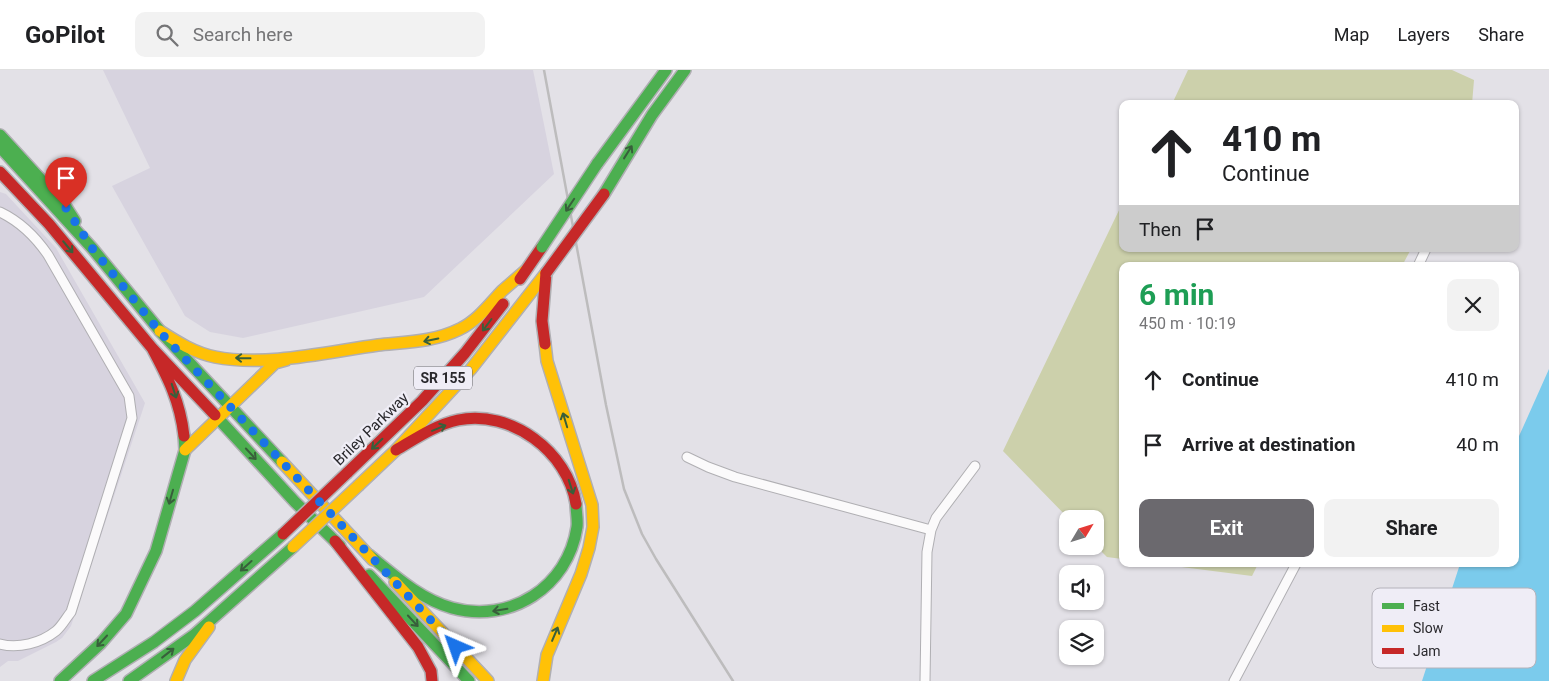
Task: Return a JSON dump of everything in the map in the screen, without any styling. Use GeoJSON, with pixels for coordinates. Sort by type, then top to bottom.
{"type":"FeatureCollection","features":[{"type":"Feature","properties":{"kind":"main road","name":"Briley Parkway"},"geometry":{"type":"LineString","coordinates":[[93,681],[154,642],[196,611],[283,534],[422,401],[465,354],[542,247],[597,164],[666,70]]}},
{"type":"Feature","properties":{"kind":"main road","name":"Briley Parkway"},"geometry":{"type":"LineString","coordinates":[[129,681],[144,672],[216,616],[292,547],[396,450],[472,369],[604,194],[652,115],[685,70]]}},
{"type":"Feature","properties":{"kind":"main road"},"geometry":{"type":"LineString","coordinates":[[0,135],[66,208],[92,248]]}},
{"type":"Feature","properties":{"kind":"main road"},"geometry":{"type":"LineString","coordinates":[[0,148],[92,248],[160,332],[488,681]]}},
{"type":"Feature","properties":{"kind":"main road"},"geometry":{"type":"LineString","coordinates":[[0,172],[49,224],[152,348],[295,502],[373,578],[469,681]]}},
{"type":"Feature","properties":{"kind":"main road"},"geometry":{"type":"LineString","coordinates":[[160,332],[180,344],[199,352],[222,358],[292,358],[380,345],[422,342],[443,337],[463,328],[482,313],[498,295],[525,271]]}},
{"type":"Feature","properties":{"kind":"main road"},"geometry":{"type":"LineString","coordinates":[[543,681],[547,655],[581,574],[593,527],[592,505],[547,361],[542,322],[546,273]]}},
{"type":"Feature","properties":{"kind":"main road"},"geometry":{"type":"LineString","coordinates":[[60,681],[101,643],[126,614],[156,551],[185,450],[182,418],[172,385],[152,348]]}},
{"type":"Feature","properties":{"kind":"main road"},"geometry":{"type":"LineString","coordinates":[[185,450],[275,364],[292,358]]}},
{"type":"Feature","properties":{"kind":"main road"},"geometry":{"type":"LineString","coordinates":[[369,555],[433,601],[459,610],[481,613],[512,608],[532,599],[549,585],[563,567],[573,546],[577,524],[576,502],[570,481],[559,461],[529,435],[513,427],[493,421],[468,419],[445,425],[396,450]]}},
{"type":"Feature","properties":{"kind":"main road"},"geometry":{"type":"LineString","coordinates":[[335,541],[418,647],[431,670],[432,681]]}},
{"type":"Feature","properties":{"kind":"main road"},"geometry":{"type":"LineString","coordinates":[[176,681],[185,660],[216,616]]}},
{"type":"Feature","properties":{"kind":"street"},"geometry":{"type":"LineString","coordinates":[[0,212],[24,226],[48,255],[125,389],[132,418],[71,612],[56,631],[30,645],[8,646],[0,644]]}},
{"type":"Feature","properties":{"kind":"street"},"geometry":{"type":"LineString","coordinates":[[688,457],[735,477],[930,530]]}},
{"type":"Feature","properties":{"kind":"street"},"geometry":{"type":"LineString","coordinates":[[925,681],[927,552],[930,530],[936,518],[975,466]]}},
{"type":"Feature","properties":{"kind":"street"},"geometry":{"type":"LineString","coordinates":[[1234,681],[1294,567]]}},
{"type":"Feature","properties":{"kind":"shaded area"},"geometry":{"type":"Polygon","coordinates":[[[103,70],[533,70],[554,174],[424,297],[243,338],[210,332],[185,316],[112,186],[150,168],[103,70]]]}},
{"type":"Feature","properties":{"kind":"shaded area"},"geometry":{"type":"Polygon","coordinates":[[[0,192],[6,194],[56,248],[145,403],[71,626],[62,638],[56,642],[18,661],[8,661],[0,667],[0,192]]]}},
{"type":"Feature","properties":{"kind":"green space"},"geometry":{"type":"Polygon","coordinates":[[[1188,70],[1452,70],[1474,80],[1472,100],[1174,100],[1188,70]]]}},
{"type":"Feature","properties":{"kind":"green space"},"geometry":{"type":"Polygon","coordinates":[[[1119,210],[1119,252],[1409,252],[1404,262],[1119,262],[1119,559],[1107,557],[1104,554],[1104,510],[1060,510],[1003,451],[1119,210]]]}},
{"type":"Feature","properties":{"kind":"green space"},"geometry":{"type":"Polygon","coordinates":[[[1182,567],[1256,567],[1252,576],[1182,567]]]}},
{"type":"Feature","properties":{"kind":"water"},"geometry":{"type":"Polygon","coordinates":[[[1549,369],[1549,681],[1422,681],[1426,668],[1536,668],[1536,588],[1452,588],[1459,567],[1519,567],[1519,436],[1549,369]]]}},
{"type":"Feature","properties":{"kind":"railway"},"geometry":{"type":"LineString","coordinates":[[544,70],[606,405],[624,489],[642,534],[656,559],[733,681]]}},
{"type":"Feature","properties":{"kind":"traffic: fast"},"geometry":{"type":"LineString","coordinates":[[597,164],[666,70]]}},
{"type":"Feature","properties":{"kind":"traffic: fast"},"geometry":{"type":"LineString","coordinates":[[604,194],[652,115],[685,70]]}},
{"type":"Feature","properties":{"kind":"traffic: fast"},"geometry":{"type":"LineString","coordinates":[[0,135],[66,207],[75,221]]}},
{"type":"Feature","properties":{"kind":"traffic: fast"},"geometry":{"type":"LineString","coordinates":[[0,147],[92,248],[160,331],[282,462]]}},
{"type":"Feature","properties":{"kind":"traffic: fast"},"geometry":{"type":"LineString","coordinates":[[542,247],[597,164]]}},
{"type":"Feature","properties":{"kind":"traffic: fast"},"geometry":{"type":"LineString","coordinates":[[215,415],[295,502],[340,546]]}},
{"type":"Feature","properties":{"kind":"traffic: fast"},"geometry":{"type":"LineString","coordinates":[[60,681],[101,643],[126,614],[156,551],[185,450],[184,436]]}},
{"type":"Feature","properties":{"kind":"traffic: fast"},"geometry":{"type":"LineString","coordinates":[[369,555],[408,586],[440,604],[474,612],[495,611],[515,605],[533,596],[549,583],[562,567],[571,548],[577,527],[576,504]]}},
{"type":"Feature","properties":{"kind":"traffic: fast"},"geometry":{"type":"LineString","coordinates":[[93,681],[154,642],[195,611],[283,534]]}},
{"type":"Feature","properties":{"kind":"traffic: fast"},"geometry":{"type":"LineString","coordinates":[[129,681],[194,635],[293,547]]}},
{"type":"Feature","properties":{"kind":"traffic: fast"},"geometry":{"type":"LineString","coordinates":[[369,575],[469,681]]}},
{"type":"Feature","properties":{"kind":"traffic: slow"},"geometry":{"type":"LineString","coordinates":[[160,331],[200,353],[235,360],[297,357],[420,341],[440,337],[466,326],[525,271]]}},
{"type":"Feature","properties":{"kind":"traffic: slow"},"geometry":{"type":"LineString","coordinates":[[359,485],[396,450],[471,369],[546,273]]}},
{"type":"Feature","properties":{"kind":"traffic: slow"},"geometry":{"type":"LineString","coordinates":[[543,681],[547,655],[581,574],[593,527],[592,505],[547,361],[545,344]]}},
{"type":"Feature","properties":{"kind":"traffic: slow"},"geometry":{"type":"LineString","coordinates":[[185,450],[275,363],[286,360]]}},
{"type":"Feature","properties":{"kind":"traffic: slow"},"geometry":{"type":"LineString","coordinates":[[282,462],[373,560]]}},
{"type":"Feature","properties":{"kind":"traffic: slow"},"geometry":{"type":"LineString","coordinates":[[293,547],[359,485]]}},
{"type":"Feature","properties":{"kind":"traffic: slow"},"geometry":{"type":"LineString","coordinates":[[395,582],[488,681]]}},
{"type":"Feature","properties":{"kind":"traffic: slow"},"geometry":{"type":"LineString","coordinates":[[176,681],[185,660],[209,627]]}},
{"type":"Feature","properties":{"kind":"traffic: jam"},"geometry":{"type":"LineString","coordinates":[[0,172],[49,224],[152,348],[215,415]]}},
{"type":"Feature","properties":{"kind":"traffic: jam"},"geometry":{"type":"LineString","coordinates":[[546,273],[604,194]]}},
{"type":"Feature","properties":{"kind":"traffic: jam"},"geometry":{"type":"LineString","coordinates":[[520,279],[542,247]]}},
{"type":"Feature","properties":{"kind":"traffic: jam"},"geometry":{"type":"LineString","coordinates":[[545,344],[542,321],[546,273]]}},
{"type":"Feature","properties":{"kind":"traffic: jam"},"geometry":{"type":"LineString","coordinates":[[347,473],[422,401],[465,353],[503,304]]}},
{"type":"Feature","properties":{"kind":"traffic: jam"},"geometry":{"type":"LineString","coordinates":[[152,348],[172,390],[180,412],[184,436]]}},
{"type":"Feature","properties":{"kind":"traffic: jam"},"geometry":{"type":"LineString","coordinates":[[396,450],[450,422],[478,418],[498,421],[517,428],[534,438],[549,452],[562,467],[571,485],[576,504]]}},
{"type":"Feature","properties":{"kind":"traffic: jam"},"geometry":{"type":"LineString","coordinates":[[283,534],[347,473]]}},
{"type":"Feature","properties":{"kind":"traffic: jam"},"geometry":{"type":"LineString","coordinates":[[335,541],[418,647],[431,671],[432,681]]}},
{"type":"Feature","properties":{"kind":"route"},"geometry":{"type":"LineString","coordinates":[[66,208],[92,248],[160,332],[456,647]]}}]}
